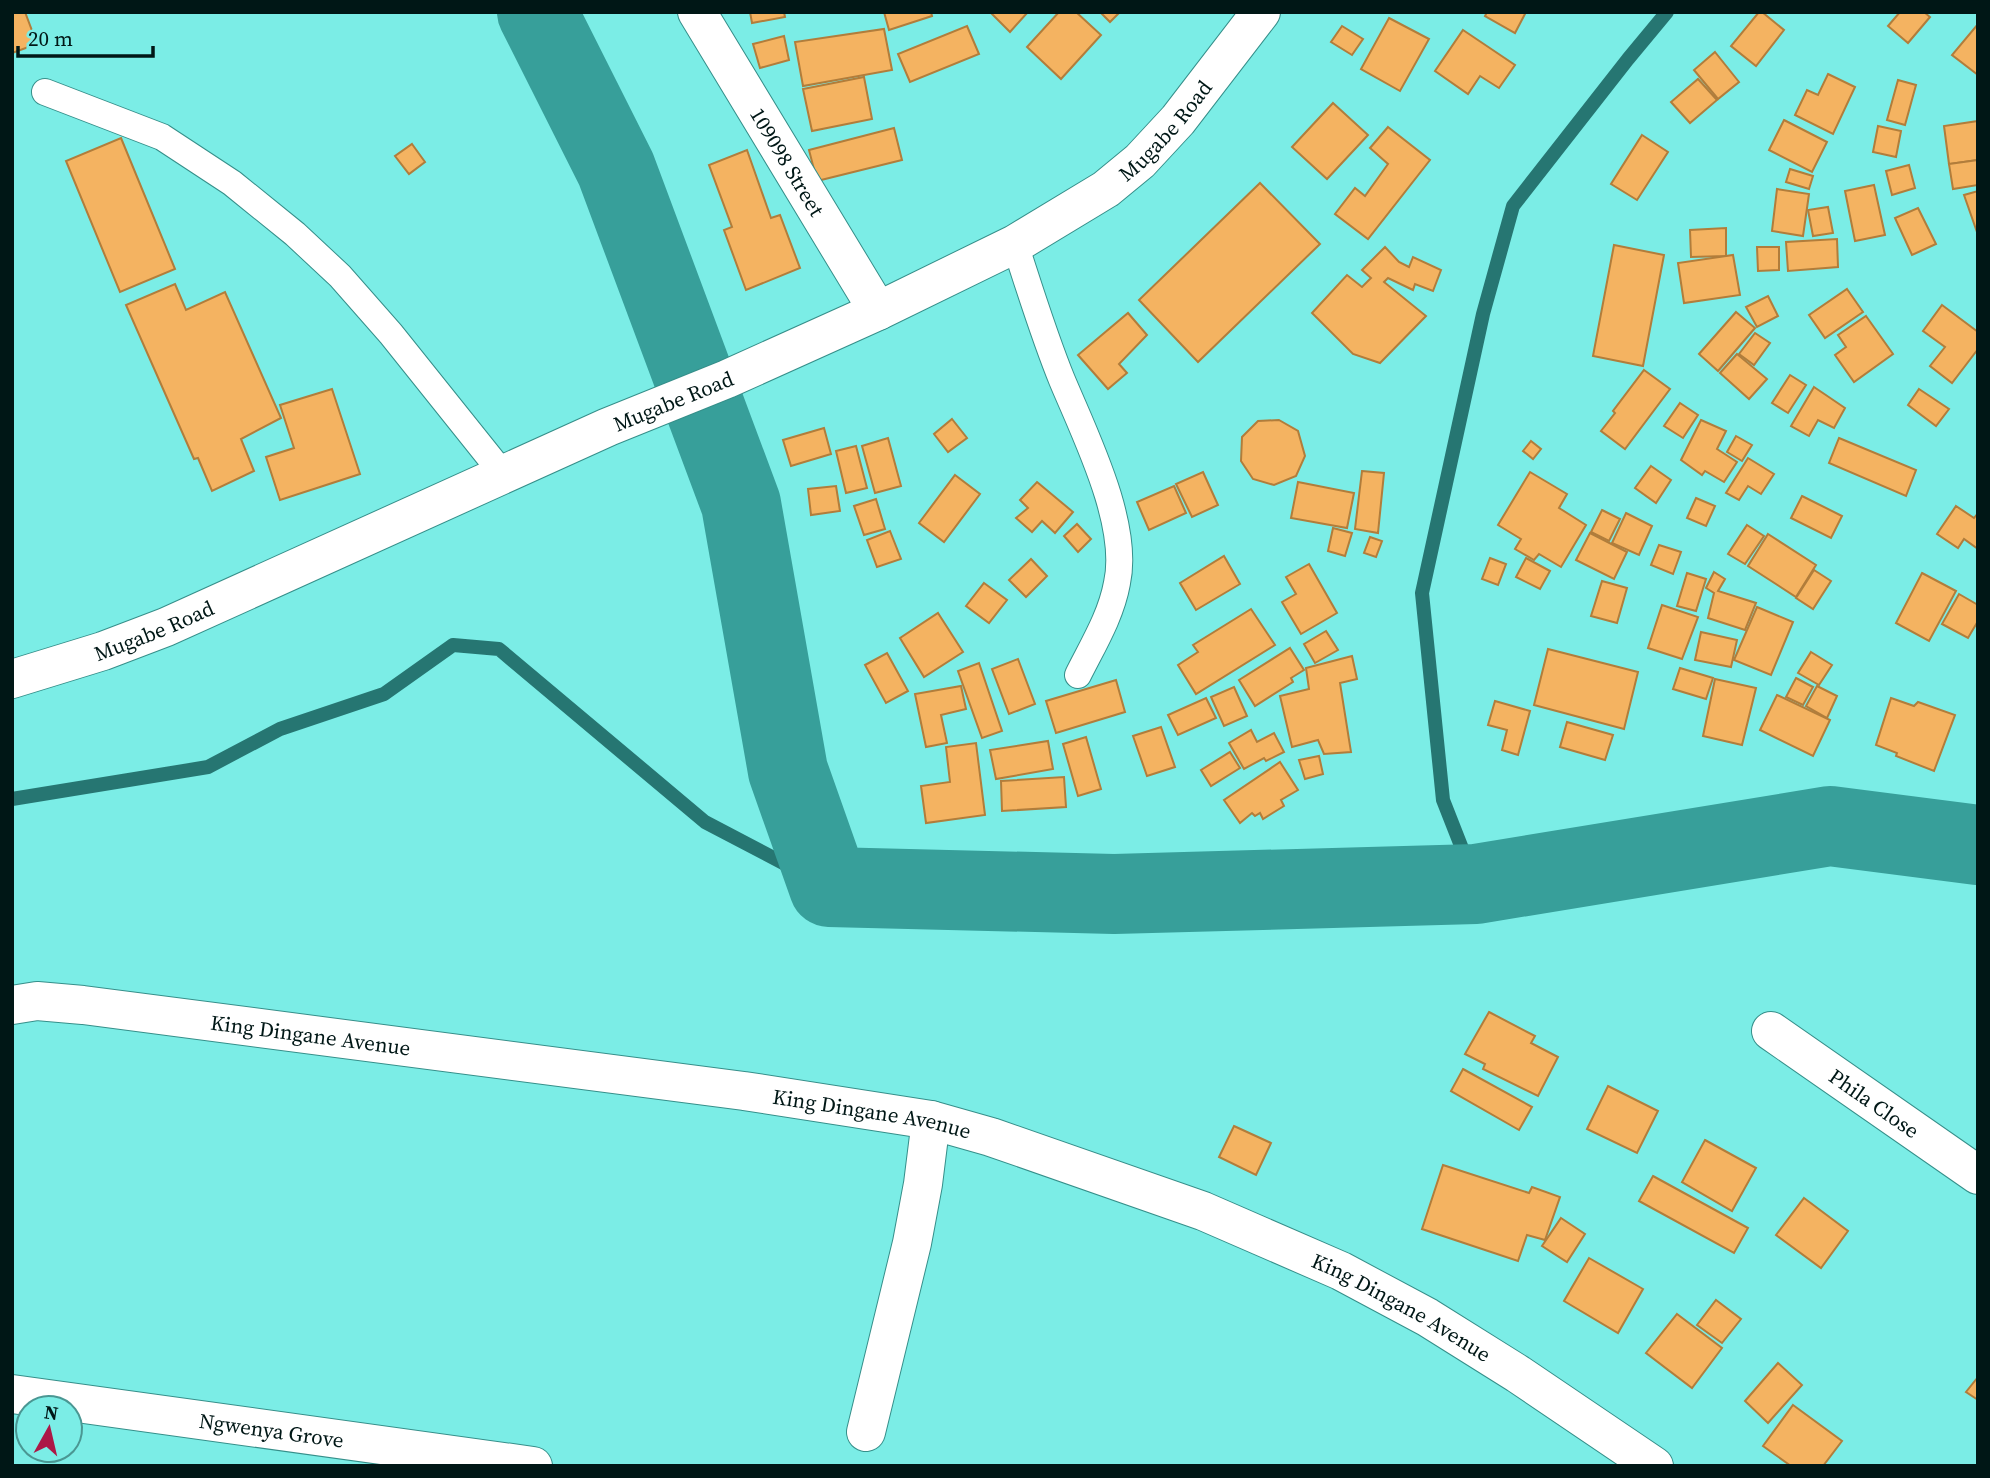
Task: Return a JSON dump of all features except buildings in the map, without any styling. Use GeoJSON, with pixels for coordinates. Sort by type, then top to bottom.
{"type":"FeatureCollection","features":[{"type":"Feature","properties":{"kind":"street","name":"109098 Street"},"geometry":{"type":"LineString","coordinates":[[697,12],[878,311]]}},
{"type":"Feature","properties":{"kind":"street","name":"Mugabe Road"},"geometry":{"type":"LineString","coordinates":[[12,679],[103,651],[166,627],[608,427],[727,379],[878,311],[1015,244],[1106,189],[1140,161],[1178,120],[1261,12]]}},
{"type":"Feature","properties":{"kind":"street","name":"King Dingane Avenue"},"geometry":{"type":"LineString","coordinates":[[12,1005],[37,1001],[83,1004],[731,1089],[931,1120],[1003,1141],[1203,1211],[1341,1271],[1427,1317],[1654,1466]]}},
{"type":"Feature","properties":{"kind":"street","name":"Phila Close"},"geometry":{"type":"LineString","coordinates":[[1771,1031],[1978,1175]]}},
{"type":"Feature","properties":{"kind":"street"},"geometry":{"type":"LineString","coordinates":[[866,1432],[912,1242],[931,1120]]}},
{"type":"Feature","properties":{"kind":"street","name":"Ngwenya Grove"},"geometry":{"type":"LineString","coordinates":[[12,1394],[533,1466]]}},
{"type":"Feature","properties":{"kind":"lane"},"geometry":{"type":"LineString","coordinates":[[45,92],[162,137],[232,183],[295,234],[340,276],[391,334],[503,474]]}},
{"type":"Feature","properties":{"kind":"lane"},"geometry":{"type":"LineString","coordinates":[[1015,244],[1037,312],[1097,466],[1113,515],[1120,548],[1118,581],[1109,614],[1078,676]]}},
{"type":"Feature","properties":{"kind":"waterway"},"geometry":{"type":"LineString","coordinates":[[537,12],[616,169],[741,504],[788,771],[829,887],[1114,894],[1476,884],[1830,826],[1978,845]]}},
{"type":"Feature","properties":{"kind":"waterway"},"geometry":{"type":"LineString","coordinates":[[1476,884],[1443,800],[1422,593],[1483,314],[1513,206],[1667,12]]}},
{"type":"Feature","properties":{"kind":"waterway"},"geometry":{"type":"LineString","coordinates":[[12,799],[208,767],[280,729],[384,694],[453,645],[499,649],[705,822],[829,887]]}}]}
